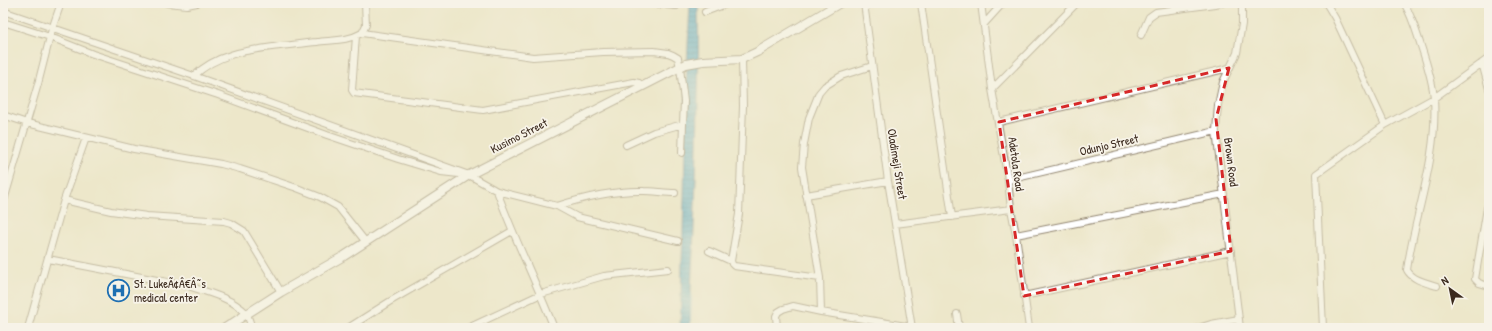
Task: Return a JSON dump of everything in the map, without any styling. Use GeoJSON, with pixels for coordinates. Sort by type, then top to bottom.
{"type":"FeatureCollection","features":[{"type":"Feature","properties":{"kind":"street"},"geometry":{"type":"LineString","coordinates":[[3,204],[27,123],[52,29],[61,3]]}},
{"type":"Feature","properties":{"kind":"street"},"geometry":{"type":"LineString","coordinates":[[167,3],[187,5],[197,3]]}},
{"type":"Feature","properties":{"kind":"street"},"geometry":{"type":"LineString","coordinates":[[365,3],[366,25],[359,34],[352,90],[354,93],[483,110],[634,82],[643,86]]}},
{"type":"Feature","properties":{"kind":"street"},"geometry":{"type":"LineString","coordinates":[[648,3],[676,6]]}},
{"type":"Feature","properties":{"kind":"street"},"geometry":{"type":"LineString","coordinates":[[705,12],[729,3]]}},
{"type":"Feature","properties":{"kind":"street","name":"Kusimo Street"},"geometry":{"type":"LineString","coordinates":[[225,328],[281,292],[344,256],[469,175],[683,66],[701,62],[742,59],[763,49],[840,3]]}},
{"type":"Feature","properties":{"kind":"street","name":"Oladimeji Street"},"geometry":{"type":"LineString","coordinates":[[864,3],[888,181],[912,328]]}},
{"type":"Feature","properties":{"kind":"street"},"geometry":{"type":"LineString","coordinates":[[921,3],[952,217]]}},
{"type":"Feature","properties":{"kind":"street","name":"Adetola Road"},"geometry":{"type":"LineString","coordinates":[[981,3],[992,89],[1008,180],[1029,328]]}},
{"type":"Feature","properties":{"kind":"street"},"geometry":{"type":"LineString","coordinates":[[984,24],[1003,3]]}},
{"type":"Feature","properties":{"kind":"street"},"geometry":{"type":"LineString","coordinates":[[992,89],[1077,3]]}},
{"type":"Feature","properties":{"kind":"street"},"geometry":{"type":"LineString","coordinates":[[1141,35],[1149,17],[1156,12],[1222,3]]}},
{"type":"Feature","properties":{"kind":"street","name":"Brown Road"},"geometry":{"type":"LineString","coordinates":[[1240,328],[1216,131],[1218,105],[1223,82],[1237,53],[1242,24],[1242,3]]}},
{"type":"Feature","properties":{"kind":"street"},"geometry":{"type":"LineString","coordinates":[[1326,3],[1335,18],[1384,125]]}},
{"type":"Feature","properties":{"kind":"street"},"geometry":{"type":"LineString","coordinates":[[1404,3],[1413,24],[1424,58],[1434,98],[1432,146],[1429,170],[1416,222],[1407,270],[1408,273],[1420,281],[1437,286]]}},
{"type":"Feature","properties":{"kind":"street"},"geometry":{"type":"LineString","coordinates":[[3,11],[52,29],[194,76],[469,175],[497,191],[558,206],[577,217],[678,241]]}},
{"type":"Feature","properties":{"kind":"street"},"geometry":{"type":"LineString","coordinates":[[3,22],[218,95],[398,159],[441,172],[469,175]]}},
{"type":"Feature","properties":{"kind":"street"},"geometry":{"type":"LineString","coordinates":[[194,76],[203,67],[212,62],[242,52],[296,44],[338,40],[359,34],[533,57],[604,52],[654,51],[674,54],[683,66],[684,101],[682,153]]}},
{"type":"Feature","properties":{"kind":"street"},"geometry":{"type":"LineString","coordinates":[[1323,328],[1316,174],[1384,125],[1434,98],[1489,58]]}},
{"type":"Feature","properties":{"kind":"street"},"geometry":{"type":"LineString","coordinates":[[731,261],[739,214],[743,106],[742,59]]}},
{"type":"Feature","properties":{"kind":"street"},"geometry":{"type":"LineString","coordinates":[[146,71],[150,61]]}},
{"type":"Feature","properties":{"kind":"street"},"geometry":{"type":"LineString","coordinates":[[1482,63],[1489,89]]}},
{"type":"Feature","properties":{"kind":"street"},"geometry":{"type":"LineString","coordinates":[[822,312],[820,278],[802,167],[804,144],[809,118],[819,93],[824,86],[837,78],[872,66]]}},
{"type":"Feature","properties":{"kind":"street"},"geometry":{"type":"LineString","coordinates":[[998,122],[1230,68]]}},
{"type":"Feature","properties":{"kind":"street"},"geometry":{"type":"LineString","coordinates":[[3,115],[27,123],[134,149],[221,164],[240,169],[320,197],[338,207],[366,241]]}},
{"type":"Feature","properties":{"kind":"street"},"geometry":{"type":"LineString","coordinates":[[626,145],[654,132],[683,124]]}},
{"type":"Feature","properties":{"kind":"street","name":"Odunjo Street"},"geometry":{"type":"LineString","coordinates":[[1008,180],[1216,131]]}},
{"type":"Feature","properties":{"kind":"street"},"geometry":{"type":"LineString","coordinates":[[28,328],[64,200],[86,138]]}},
{"type":"Feature","properties":{"kind":"street"},"geometry":{"type":"LineString","coordinates":[[806,194],[888,181]]}},
{"type":"Feature","properties":{"kind":"street"},"geometry":{"type":"LineString","coordinates":[[497,191],[512,231],[541,294],[554,328]]}},
{"type":"Feature","properties":{"kind":"street"},"geometry":{"type":"LineString","coordinates":[[558,206],[581,198],[616,192],[644,191],[675,193]]}},
{"type":"Feature","properties":{"kind":"street"},"geometry":{"type":"LineString","coordinates":[[1016,236],[1224,194]]}},
{"type":"Feature","properties":{"kind":"street"},"geometry":{"type":"LineString","coordinates":[[64,200],[111,211],[147,216],[224,221],[231,223],[244,231],[281,292]]}},
{"type":"Feature","properties":{"kind":"street"},"geometry":{"type":"LineString","coordinates":[[1487,208],[1475,278],[1479,283],[1489,286]]}},
{"type":"Feature","properties":{"kind":"street"},"geometry":{"type":"LineString","coordinates":[[895,224],[1011,209]]}},
{"type":"Feature","properties":{"kind":"street"},"geometry":{"type":"LineString","coordinates":[[348,328],[388,302],[512,231]]}},
{"type":"Feature","properties":{"kind":"street"},"geometry":{"type":"LineString","coordinates":[[709,251],[731,261],[734,266],[820,278]]}},
{"type":"Feature","properties":{"kind":"street"},"geometry":{"type":"LineString","coordinates":[[1024,296],[1231,251]]}},
{"type":"Feature","properties":{"kind":"street"},"geometry":{"type":"LineString","coordinates":[[48,259],[188,286],[219,297],[234,305],[246,314],[252,328]]}},
{"type":"Feature","properties":{"kind":"street"},"geometry":{"type":"LineString","coordinates":[[468,328],[541,294],[604,276],[668,269]]}},
{"type":"Feature","properties":{"kind":"street"},"geometry":{"type":"LineString","coordinates":[[777,328],[776,316],[778,312],[788,307],[798,306],[822,312],[912,328]]}},
{"type":"Feature","properties":{"kind":"street"},"geometry":{"type":"LineString","coordinates":[[957,314],[959,328]]}},
{"type":"Feature","properties":{"kind":"street"},"geometry":{"type":"LineString","coordinates":[[1198,328],[1211,324],[1239,320]]}},
{"type":"Feature","properties":{"kind":"highlighted area"},"geometry":{"type":"Polygon","coordinates":[[[1229,68],[1216,119],[1231,251],[1024,296],[999,122],[1229,68]]]}},
{"type":"Feature","properties":{"kind":"water"},"geometry":{"type":"Polygon","coordinates":[[[690,3],[698,3],[696,166],[689,328],[680,328],[686,86],[690,3]]]}},
{"type":"Feature","properties":{"kind":"waterway"},"geometry":{"type":"LineString","coordinates":[[690,328],[691,293]]}},
{"type":"Feature","properties":{"kind":"place","name":"St. LukeÃ¢Â€Â˜s medical center"},"geometry":{"type":"Point","coordinates":[118,291]}}]}
